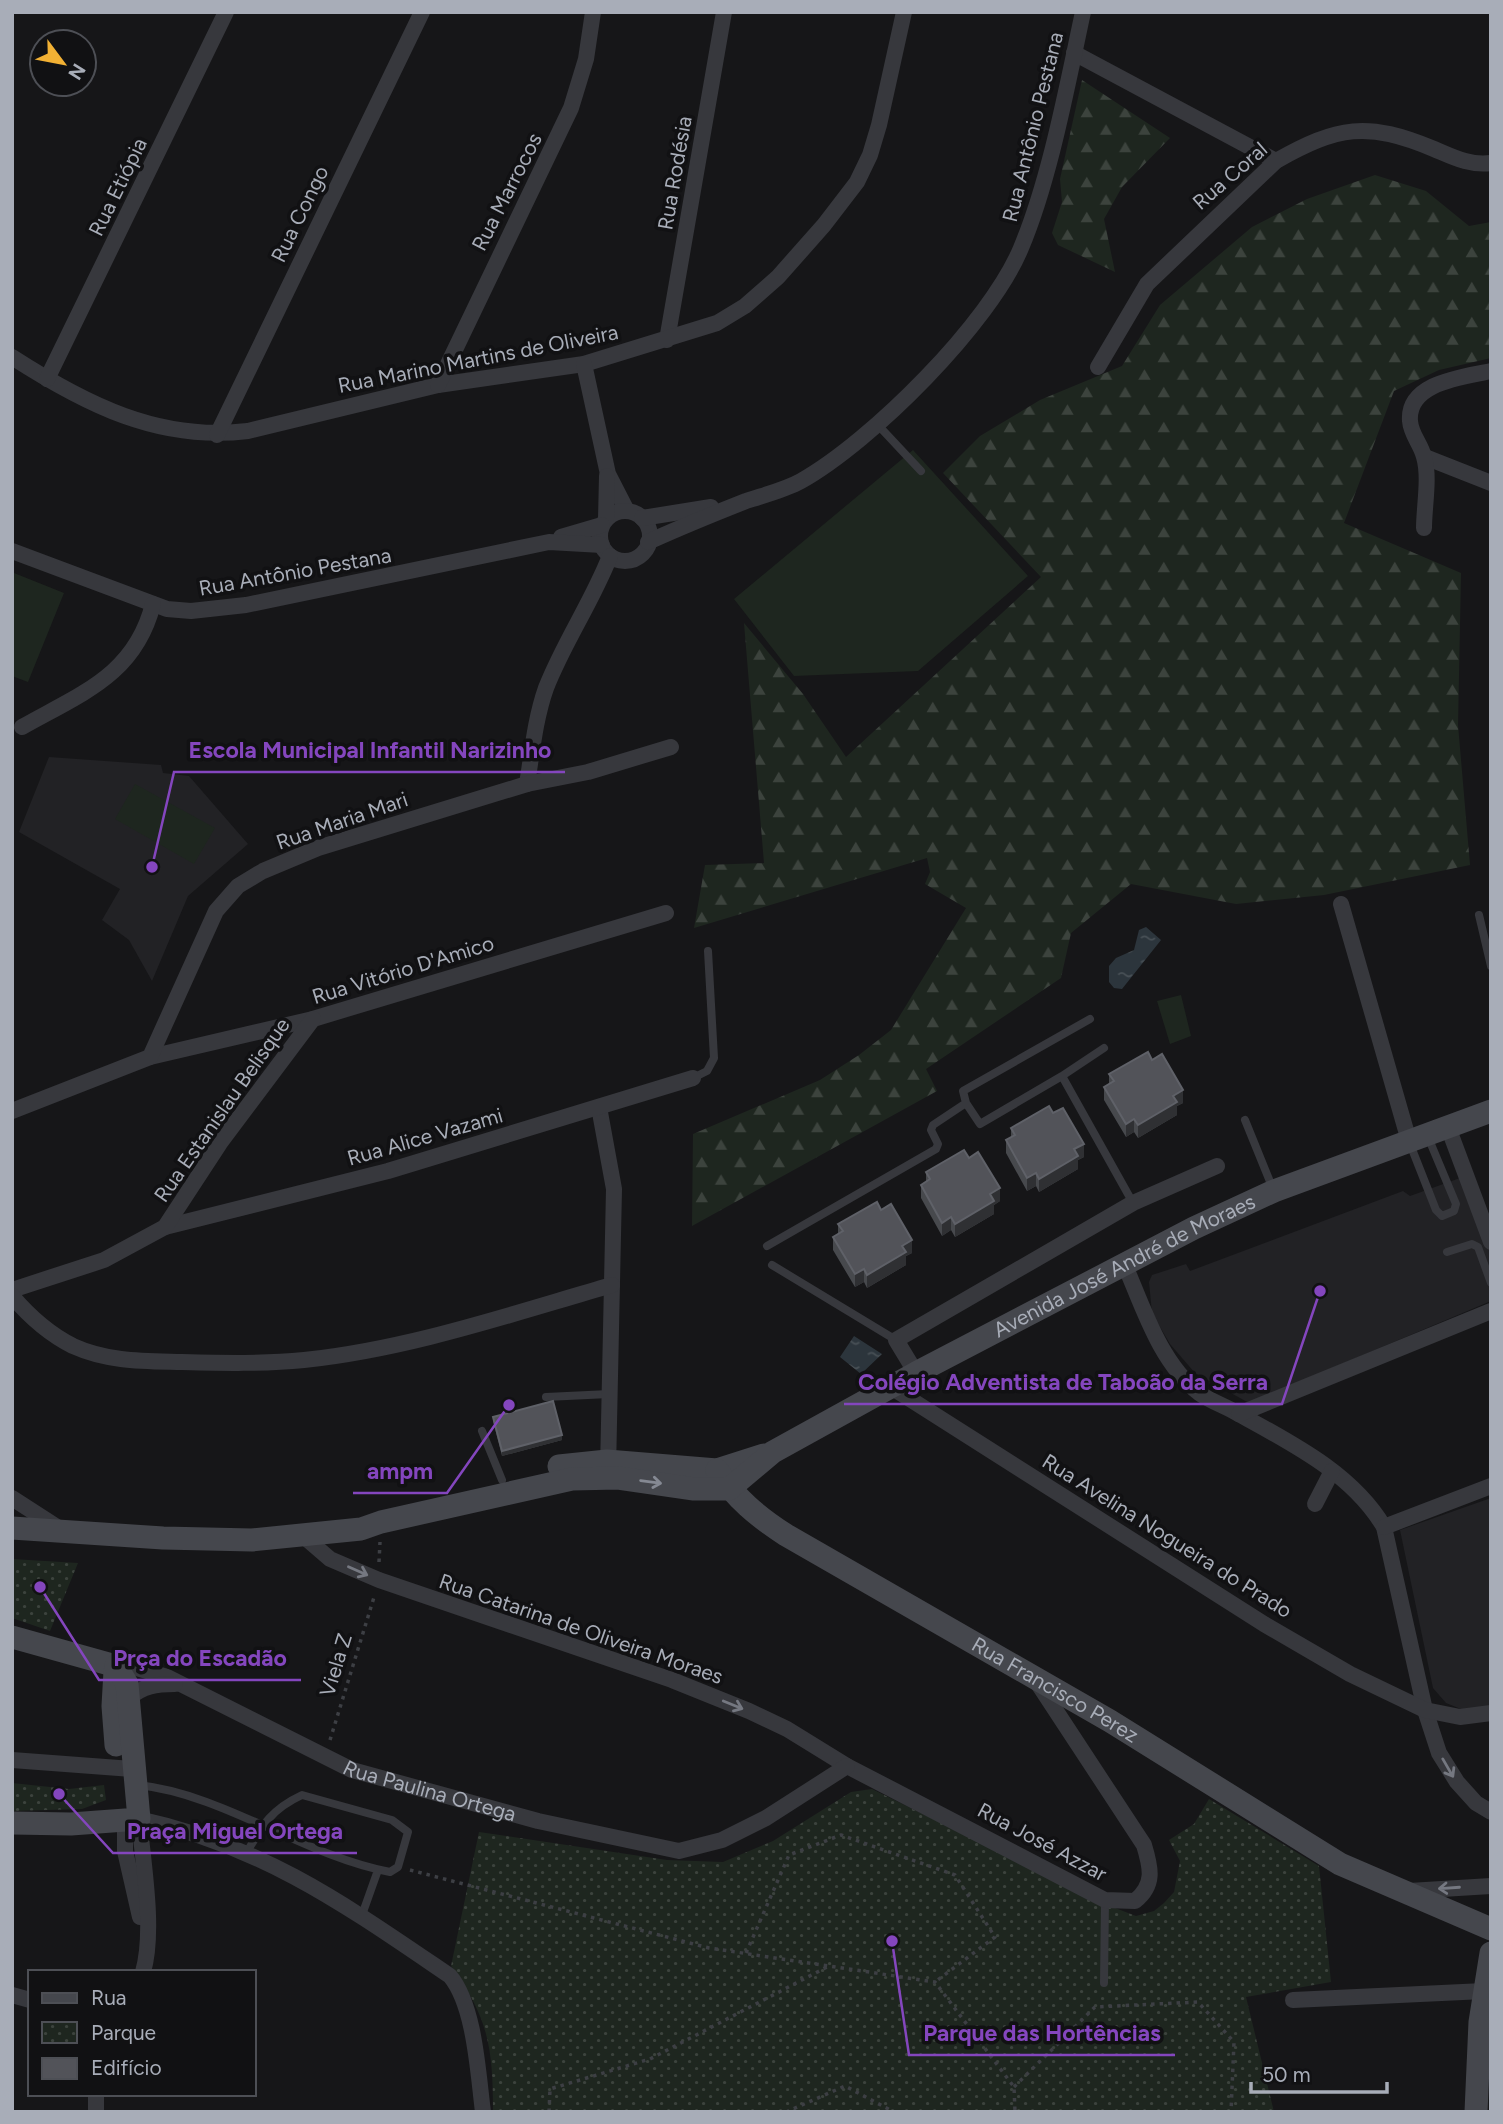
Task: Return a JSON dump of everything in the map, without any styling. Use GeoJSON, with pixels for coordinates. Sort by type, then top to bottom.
{"type":"FeatureCollection","features":[{"type":"Feature","properties":{"kind":"street","name":"Rua Etiópia"},"geometry":{"type":"LineString","coordinates":[[47,379],[226,12]]}},
{"type":"Feature","properties":{"kind":"street","name":"Rua Congo"},"geometry":{"type":"LineString","coordinates":[[217,435],[422,12]]}},
{"type":"Feature","properties":{"kind":"street","name":"Rua Marrocos"},"geometry":{"type":"LineString","coordinates":[[438,385],[571,108],[586,58],[593,12]]}},
{"type":"Feature","properties":{"kind":"street","name":"Rua Rodésia"},"geometry":{"type":"LineString","coordinates":[[667,340],[724,12]]}},
{"type":"Feature","properties":{"kind":"street","name":"Rua Marino Martins de Oliveira"},"geometry":{"type":"LineString","coordinates":[[12,357],[47,379],[114,412],[156,428],[217,435],[248,431],[438,385],[584,363],[717,323],[745,306],[787,267],[857,182],[870,155],[879,125],[904,12]]}},
{"type":"Feature","properties":{"kind":"street","name":"Rua Antônio Pestana"},"geometry":{"type":"LineString","coordinates":[[649,542],[687,523],[799,482],[835,459],[877,424],[985,310],[1020,251],[1034,216],[1083,12]]}},
{"type":"Feature","properties":{"kind":"street"},"geometry":{"type":"LineString","coordinates":[[1074,53],[1276,161]]}},
{"type":"Feature","properties":{"kind":"street","name":"Rua Coral"},"geometry":{"type":"LineString","coordinates":[[1098,367],[1147,284],[1276,161],[1326,136],[1353,129],[1378,131],[1467,163],[1491,163]]}},
{"type":"Feature","properties":{"kind":"street"},"geometry":{"type":"LineString","coordinates":[[584,363],[608,474],[627,511],[642,518],[647,525],[649,542],[639,556],[612,554]]}},
{"type":"Feature","properties":{"kind":"street"},"geometry":{"type":"LineString","coordinates":[[1424,528],[1424,457],[1410,422],[1410,412],[1422,392],[1440,383],[1491,371]]}},
{"type":"Feature","properties":{"kind":"street"},"geometry":{"type":"LineString","coordinates":[[1424,457],[1491,484]]}},
{"type":"Feature","properties":{"kind":"street"},"geometry":{"type":"LineString","coordinates":[[527,784],[537,721],[546,689],[595,595],[612,554],[604,522],[608,474]]}},
{"type":"Feature","properties":{"kind":"street","name":"Rua Antônio Pestana"},"geometry":{"type":"LineString","coordinates":[[642,518],[748,501]]}},
{"type":"Feature","properties":{"kind":"street"},"geometry":{"type":"LineString","coordinates":[[604,522],[627,511]]}},
{"type":"Feature","properties":{"kind":"street","name":"Rua Antônio Pestana"},"geometry":{"type":"LineString","coordinates":[[12,551],[167,609],[191,611],[246,605],[549,542],[604,522]]}},
{"type":"Feature","properties":{"kind":"street","name":"Rua Antônio Pestana"},"geometry":{"type":"LineString","coordinates":[[549,542],[612,554]]}},
{"type":"Feature","properties":{"kind":"street"},"geometry":{"type":"LineString","coordinates":[[22,727],[92,687],[125,662],[146,632],[153,604]]}},
{"type":"Feature","properties":{"kind":"street","name":"Rua Maria Mari"},"geometry":{"type":"LineString","coordinates":[[150,1057],[216,911],[238,886],[263,871],[318,848],[527,784],[588,772],[671,747]]}},
{"type":"Feature","properties":{"kind":"street"},"geometry":{"type":"LineString","coordinates":[[1341,904],[1428,1134],[1491,1242]]}},
{"type":"Feature","properties":{"kind":"street","name":"Rua Vitório D'Amico"},"geometry":{"type":"LineString","coordinates":[[150,1057],[313,1020],[666,913]]}},
{"type":"Feature","properties":{"kind":"street","name":"Rua Estanislau Belisque"},"geometry":{"type":"LineString","coordinates":[[12,1290],[104,1260],[165,1227],[220,1143],[313,1020]]}},
{"type":"Feature","properties":{"kind":"street"},"geometry":{"type":"LineString","coordinates":[[12,1111],[150,1057]]}},
{"type":"Feature","properties":{"kind":"street","name":"Rua Alice Vazami"},"geometry":{"type":"LineString","coordinates":[[165,1227],[388,1171],[693,1078]]}},
{"type":"Feature","properties":{"kind":"street"},"geometry":{"type":"LineString","coordinates":[[599,1107],[614,1189],[608,1470]]}},
{"type":"Feature","properties":{"kind":"street","name":"Avenida José André de Moraes"},"geometry":{"type":"LineString","coordinates":[[723,1479],[1124,1263],[1274,1191],[1491,1111]]}},
{"type":"Feature","properties":{"kind":"street"},"geometry":{"type":"LineString","coordinates":[[916,1373],[896,1340],[1133,1203],[1217,1166]]}},
{"type":"Feature","properties":{"kind":"street"},"geometry":{"type":"LineString","coordinates":[[1124,1263],[1153,1329],[1178,1372],[1200,1393],[1332,1471],[1372,1506],[1384,1527],[1426,1710],[1440,1753],[1457,1782],[1476,1803],[1491,1812]]}},
{"type":"Feature","properties":{"kind":"street"},"geometry":{"type":"LineString","coordinates":[[12,1296],[32,1319],[72,1345],[95,1354],[126,1360],[254,1363],[304,1360],[437,1334],[612,1285]]}},
{"type":"Feature","properties":{"kind":"street"},"geometry":{"type":"LineString","coordinates":[[1239,1414],[1491,1311]]}},
{"type":"Feature","properties":{"kind":"street","name":"Rua Avelina Nogueira do Prado"},"geometry":{"type":"LineString","coordinates":[[891,1388],[1264,1624],[1350,1674],[1426,1710],[1460,1717],[1491,1713]]}},
{"type":"Feature","properties":{"kind":"street"},"geometry":{"type":"LineString","coordinates":[[328,1531],[382,1509],[553,1467],[723,1479]]}},
{"type":"Feature","properties":{"kind":"street"},"geometry":{"type":"LineString","coordinates":[[12,1528],[65,1533],[252,1540],[361,1529],[381,1522],[608,1470]]}},
{"type":"Feature","properties":{"kind":"street"},"geometry":{"type":"LineString","coordinates":[[1315,1504],[1332,1471]]}},
{"type":"Feature","properties":{"kind":"street","name":"Rua Francisco Perez"},"geometry":{"type":"LineString","coordinates":[[723,1479],[759,1517],[786,1535],[1034,1677],[1340,1864],[1491,1929]]}},
{"type":"Feature","properties":{"kind":"street"},"geometry":{"type":"LineString","coordinates":[[1384,1527],[1491,1486]]}},
{"type":"Feature","properties":{"kind":"street"},"geometry":{"type":"LineString","coordinates":[[12,1498],[65,1533]]}},
{"type":"Feature","properties":{"kind":"street","name":"Rua Catarina de Oliveira Moraes"},"geometry":{"type":"LineString","coordinates":[[301,1534],[330,1559],[379,1580],[673,1680],[787,1729],[848,1766]]}},
{"type":"Feature","properties":{"kind":"street","name":"Rua Paulina Ortega"},"geometry":{"type":"LineString","coordinates":[[12,1637],[116,1666],[137,1668],[182,1684],[324,1759],[398,1785],[538,1821],[679,1852],[722,1840],[766,1818],[848,1766]]}},
{"type":"Feature","properties":{"kind":"street"},"geometry":{"type":"LineString","coordinates":[[116,1666],[127,1684],[129,1698],[128,1774],[132,1820],[125,1851],[146,1943],[143,1970]]}},
{"type":"Feature","properties":{"kind":"street"},"geometry":{"type":"LineString","coordinates":[[116,1666],[113,1706],[128,1774]]}},
{"type":"Feature","properties":{"kind":"street","name":"Rua José Azzar"},"geometry":{"type":"LineString","coordinates":[[848,1766],[1105,1900],[1135,1901],[1146,1892],[1150,1866],[1144,1845],[1034,1677]]}},
{"type":"Feature","properties":{"kind":"street"},"geometry":{"type":"LineString","coordinates":[[129,1698],[140,1688],[182,1684]]}},
{"type":"Feature","properties":{"kind":"street"},"geometry":{"type":"LineString","coordinates":[[12,1760],[128,1774]]}},
{"type":"Feature","properties":{"kind":"street"},"geometry":{"type":"LineString","coordinates":[[12,1823],[132,1820],[203,1835],[247,1852],[362,1915],[450,1976],[459,1987],[471,2034],[484,2112]]}},
{"type":"Feature","properties":{"kind":"street","name":"Rua Francisco Perez"},"geometry":{"type":"LineString","coordinates":[[1408,1891],[1491,1886]]}},
{"type":"Feature","properties":{"kind":"street"},"geometry":{"type":"LineString","coordinates":[[1476,2112],[1491,1953]]}},
{"type":"Feature","properties":{"kind":"street"},"geometry":{"type":"LineString","coordinates":[[1293,2000],[1487,1990]]}},
{"type":"Feature","properties":{"kind":"lane"},"geometry":{"type":"LineString","coordinates":[[877,424],[921,471]]}},
{"type":"Feature","properties":{"kind":"lane"},"geometry":{"type":"LineString","coordinates":[[1479,915],[1488,938],[1491,965]]}},
{"type":"Feature","properties":{"kind":"lane"},"geometry":{"type":"LineString","coordinates":[[693,1078],[707,1071],[713,1058],[708,951]]}},
{"type":"Feature","properties":{"kind":"lane"},"geometry":{"type":"LineString","coordinates":[[1090,1019],[961,1094],[980,1124],[1104,1048]]}},
{"type":"Feature","properties":{"kind":"lane"},"geometry":{"type":"LineString","coordinates":[[1062,1076],[1133,1203]]}},
{"type":"Feature","properties":{"kind":"lane"},"geometry":{"type":"LineString","coordinates":[[766,1246],[936,1149],[938,1144],[931,1130],[933,1125],[966,1103]]}},
{"type":"Feature","properties":{"kind":"lane"},"geometry":{"type":"LineString","coordinates":[[1245,1120],[1274,1191]]}},
{"type":"Feature","properties":{"kind":"lane"},"geometry":{"type":"LineString","coordinates":[[1428,1134],[1456,1204],[1454,1211],[1442,1216],[1436,1210],[1428,1134]]}},
{"type":"Feature","properties":{"kind":"lane"},"geometry":{"type":"LineString","coordinates":[[1447,1252],[1472,1244],[1478,1247],[1491,1283]]}},
{"type":"Feature","properties":{"kind":"lane"},"geometry":{"type":"LineString","coordinates":[[772,1265],[896,1340]]}},
{"type":"Feature","properties":{"kind":"lane"},"geometry":{"type":"LineString","coordinates":[[546,1397],[610,1394]]}},
{"type":"Feature","properties":{"kind":"lane"},"geometry":{"type":"LineString","coordinates":[[482,1431],[502,1480]]}},
{"type":"Feature","properties":{"kind":"lane"},"geometry":{"type":"LineString","coordinates":[[128,1774],[262,1826],[378,1870],[390,1872],[398,1867],[408,1832],[392,1820],[302,1795],[279,1806],[262,1826],[247,1852]]}},
{"type":"Feature","properties":{"kind":"lane"},"geometry":{"type":"LineString","coordinates":[[362,1915],[378,1870]]}},
{"type":"Feature","properties":{"kind":"lane"},"geometry":{"type":"LineString","coordinates":[[1104,1983],[1105,1900]]}},
{"type":"Feature","properties":{"kind":"path","name":"Viela Z"},"geometry":{"type":"LineString","coordinates":[[324,1759],[379,1580],[381,1522]]}},
{"type":"Feature","properties":{"kind":"path"},"geometry":{"type":"LineString","coordinates":[[746,1954],[789,1855],[841,1835],[955,1875],[995,1937],[935,1982]]}},
{"type":"Feature","properties":{"kind":"path"},"geometry":{"type":"LineString","coordinates":[[398,1867],[709,1948],[935,1982],[1014,2088],[1015,2112]]}},
{"type":"Feature","properties":{"kind":"path"},"geometry":{"type":"LineString","coordinates":[[549,2112],[550,2089],[650,2059],[829,1966]]}},
{"type":"Feature","properties":{"kind":"path"},"geometry":{"type":"LineString","coordinates":[[1014,2088],[1095,2007],[1198,2002],[1234,2042],[1231,2112]]}},
{"type":"Feature","properties":{"kind":"path"},"geometry":{"type":"LineString","coordinates":[[786,2112],[845,2086],[894,2112]]}},
{"type":"Feature","properties":{"kind":"shaded area"},"geometry":{"type":"Polygon","coordinates":[[[49,757],[161,765],[163,773],[189,776],[248,844],[188,896],[152,981],[129,940],[102,920],[120,889],[19,832],[49,757]]]}},
{"type":"Feature","properties":{"kind":"shaded area"},"geometry":{"type":"Polygon","coordinates":[[[1460,1178],[1491,1253],[1491,1301],[1249,1403],[1195,1373],[1170,1344],[1152,1313],[1149,1282],[1152,1275],[1186,1264],[1190,1271],[1403,1191],[1410,1196],[1460,1178]]]}},
{"type":"Feature","properties":{"kind":"shaded area"},"geometry":{"type":"Polygon","coordinates":[[[1491,1498],[1491,1708],[1466,1711],[1446,1703],[1433,1688],[1400,1530],[1491,1498]]]}},
{"type":"Feature","properties":{"kind":"green space"},"geometry":{"type":"Polygon","coordinates":[[[1082,80],[1170,138],[1122,187],[1104,219],[1115,272],[1058,245],[1052,233],[1062,202],[1060,179],[1082,80]]]}},
{"type":"Feature","properties":{"kind":"green space"},"geometry":{"type":"Polygon","coordinates":[[[1375,175],[1426,191],[1469,226],[1491,222],[1491,358],[1439,370],[1394,391],[1344,523],[1461,573],[1458,725],[1470,865],[1324,895],[1236,904],[1131,884],[1071,933],[1061,978],[926,1069],[937,1091],[692,1226],[693,1134],[820,1080],[891,1030],[966,908],[925,884],[930,872],[927,858],[694,928],[705,865],[764,863],[744,623],[803,694],[846,757],[1041,577],[943,473],[980,436],[1040,400],[1122,366],[1160,305],[1252,227],[1307,199],[1375,175]]]}},
{"type":"Feature","properties":{"kind":"green space"},"geometry":{"type":"Polygon","coordinates":[[[913,450],[1028,576],[918,671],[794,676],[734,599],[913,450]]]}},
{"type":"Feature","properties":{"kind":"green space"},"geometry":{"type":"Polygon","coordinates":[[[14,573],[64,593],[28,682],[12,676],[14,573]]]}},
{"type":"Feature","properties":{"kind":"green space"},"geometry":{"type":"Polygon","coordinates":[[[135,784],[215,828],[194,864],[115,819],[135,784]]]}},
{"type":"Feature","properties":{"kind":"green space"},"geometry":{"type":"Polygon","coordinates":[[[1181,995],[1191,1036],[1170,1044],[1157,1001],[1181,995]]]}},
{"type":"Feature","properties":{"kind":"green space"},"geometry":{"type":"Polygon","coordinates":[[[12,1559],[78,1563],[50,1631],[12,1618],[12,1559]]]}},
{"type":"Feature","properties":{"kind":"green space"},"geometry":{"type":"Polygon","coordinates":[[[12,1783],[69,1789],[104,1785],[106,1800],[82,1809],[12,1811],[12,1783]]]}},
{"type":"Feature","properties":{"kind":"green space"},"geometry":{"type":"Polygon","coordinates":[[[872,1789],[1110,1906],[1136,1916],[1154,1911],[1174,1892],[1180,1861],[1169,1840],[1194,1824],[1209,1799],[1319,1866],[1331,1982],[1246,1997],[1274,2112],[493,2112],[492,2070],[486,2035],[474,2002],[451,1966],[479,1832],[667,1860],[723,1862],[773,1841],[851,1792],[872,1789]]]}},
{"type":"Feature","properties":{"kind":"water"},"geometry":{"type":"Polygon","coordinates":[[[1146,927],[1161,940],[1122,989],[1114,988],[1109,982],[1109,966],[1116,958],[1134,950],[1139,930],[1146,927]]]}},
{"type":"Feature","properties":{"kind":"water"},"geometry":{"type":"Polygon","coordinates":[[[854,1336],[882,1354],[861,1374],[840,1357],[854,1336]]]}},
{"type":"Feature","properties":{"kind":"building"},"geometry":{"type":"Polygon","coordinates":[[[1148,1052],[1152,1060],[1162,1054],[1183,1090],[1173,1096],[1177,1102],[1138,1125],[1134,1119],[1126,1124],[1104,1087],[1114,1081],[1109,1074],[1148,1052]]]}},
{"type":"Feature","properties":{"kind":"building"},"geometry":{"type":"Polygon","coordinates":[[[1049,1106],[1053,1113],[1063,1108],[1084,1144],[1074,1149],[1078,1156],[1039,1179],[1036,1173],[1027,1178],[1006,1140],[1015,1135],[1011,1128],[1049,1106]]]}},
{"type":"Feature","properties":{"kind":"building"},"geometry":{"type":"Polygon","coordinates":[[[964,1150],[969,1158],[978,1152],[1000,1188],[990,1194],[994,1201],[955,1224],[951,1217],[942,1223],[921,1185],[930,1179],[926,1172],[964,1150]]]}},
{"type":"Feature","properties":{"kind":"building"},"geometry":{"type":"Polygon","coordinates":[[[877,1202],[881,1210],[891,1204],[912,1240],[902,1246],[906,1252],[867,1275],[864,1269],[855,1274],[833,1237],[843,1231],[838,1224],[877,1202]]]}},
{"type":"Feature","properties":{"kind":"building"},"geometry":{"type":"Polygon","coordinates":[[[553,1401],[562,1435],[502,1451],[493,1417],[553,1401]]]}},
{"type":"Feature","properties":{"kind":"place","name":"Escola Municipal Infantil Narizinho"},"geometry":{"type":"Point","coordinates":[152,867]}},
{"type":"Feature","properties":{"kind":"place","name":"Colégio Adventista de Taboão da Serra"},"geometry":{"type":"Point","coordinates":[1320,1291]}},
{"type":"Feature","properties":{"kind":"place","name":"ampm"},"geometry":{"type":"Point","coordinates":[509,1405]}},
{"type":"Feature","properties":{"kind":"place","name":"Prça do Escadão"},"geometry":{"type":"Point","coordinates":[40,1587]}},
{"type":"Feature","properties":{"kind":"place","name":"Praça Miguel Ortega"},"geometry":{"type":"Point","coordinates":[59,1794]}},
{"type":"Feature","properties":{"kind":"place","name":"Parque das Hortências"},"geometry":{"type":"Point","coordinates":[892,1941]}}]}
